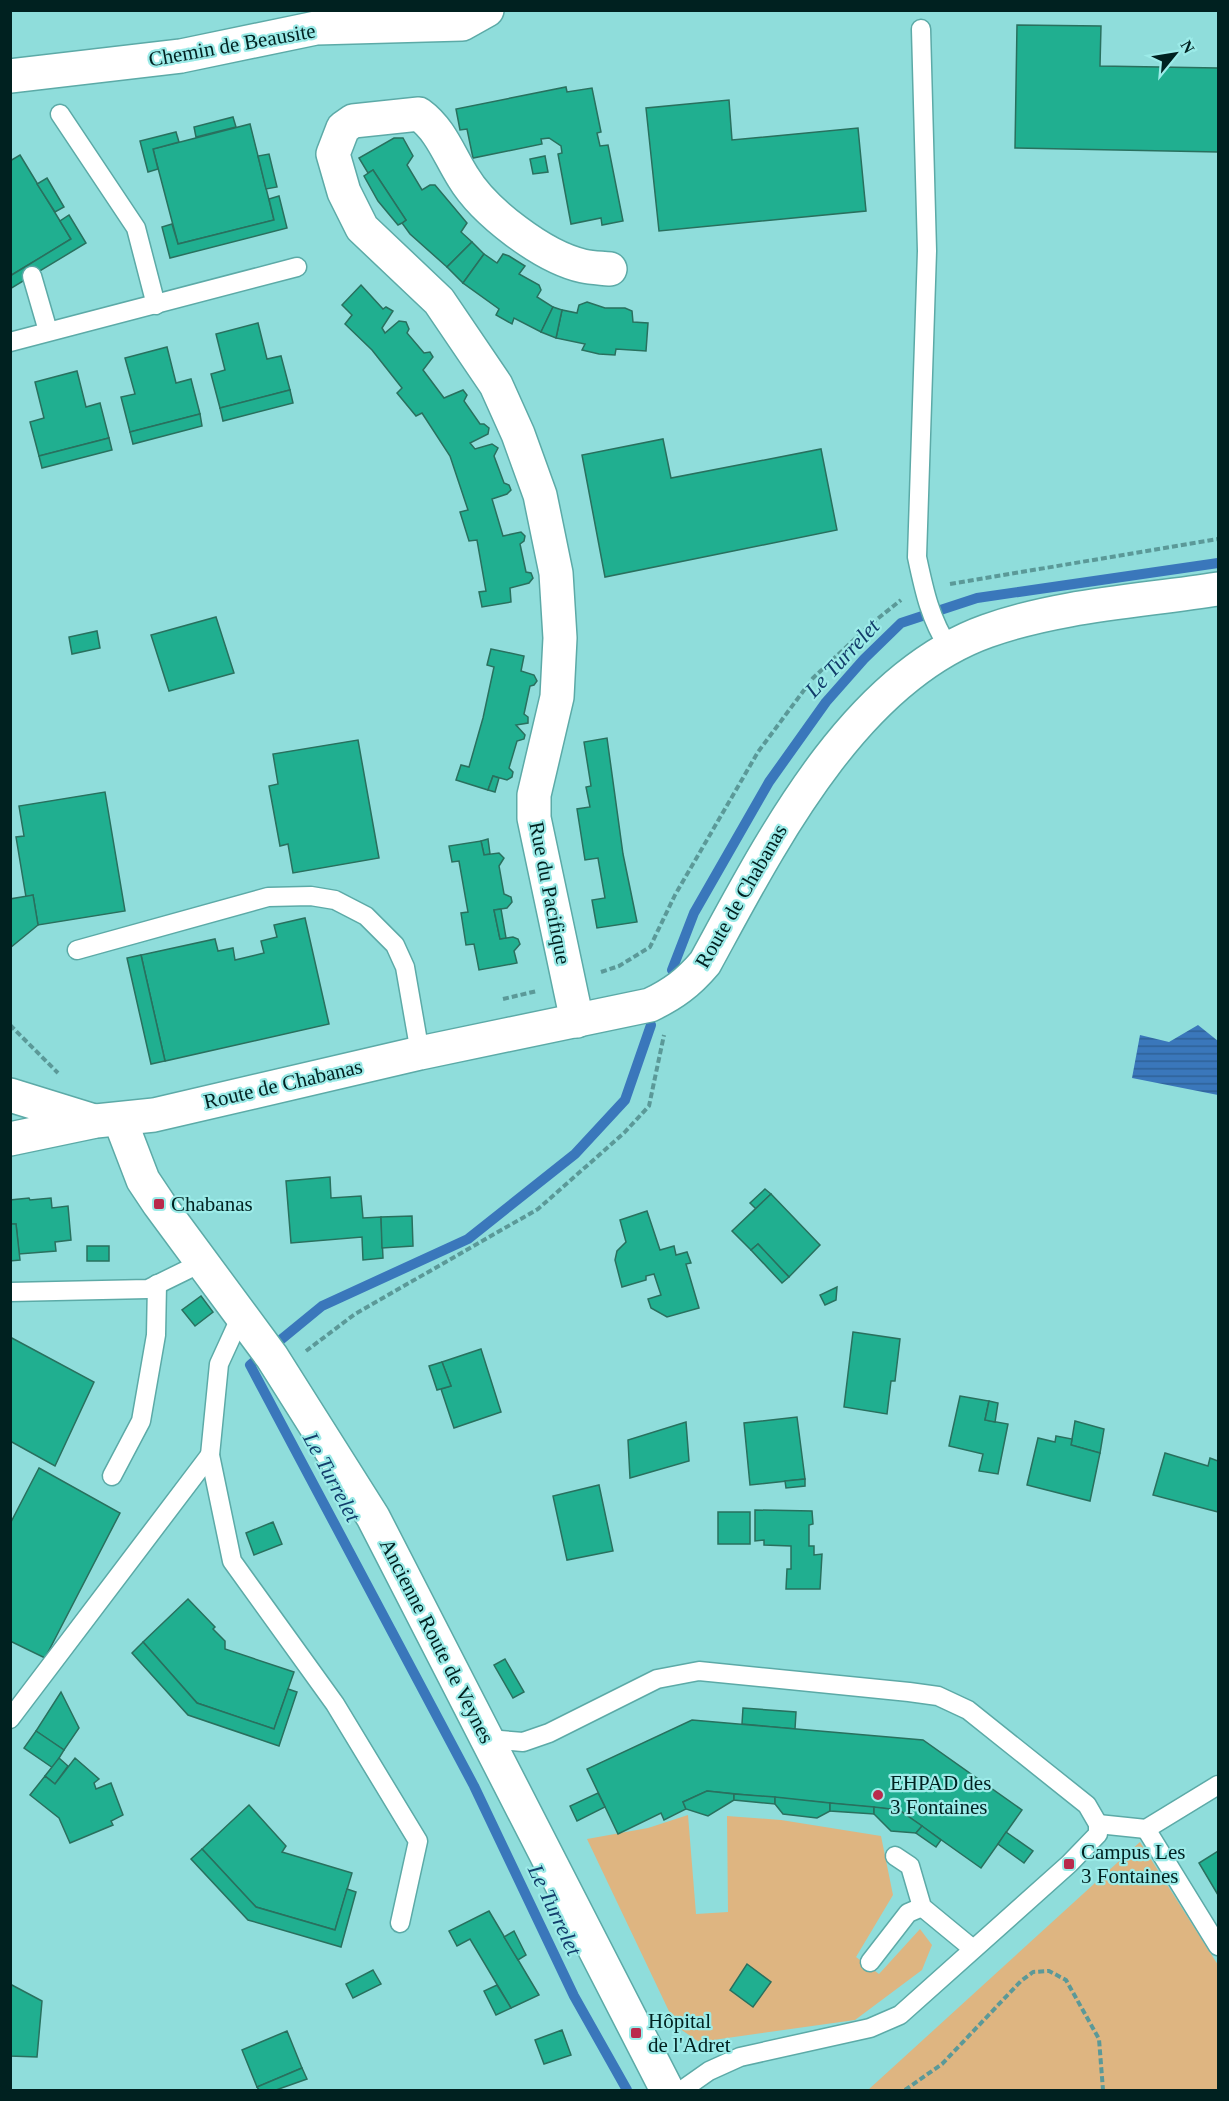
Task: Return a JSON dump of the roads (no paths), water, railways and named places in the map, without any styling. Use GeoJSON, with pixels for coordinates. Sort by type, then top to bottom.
{"type":"FeatureCollection","features":[{"type":"Feature","properties":{"kind":"street","name":"Chemin de Beausite"},"geometry":{"type":"LineString","coordinates":[[10,76],[181,56],[316,28],[462,24],[480,12]]}},
{"type":"Feature","properties":{"kind":"street","name":"Rue du Pacifique"},"geometry":{"type":"LineString","coordinates":[[577,1021],[534,818],[534,795],[557,697],[560,638],[556,573],[540,495],[518,434],[496,385],[467,339],[439,301],[362,228],[344,192],[333,154],[343,128],[353,121],[419,114],[437,131],[464,180],[489,207],[520,233],[552,253],[582,266],[610,269]]}},
{"type":"Feature","properties":{"kind":"street","name":"Route de Chabanas"},"geometry":{"type":"LineString","coordinates":[[10,1139],[154,1115],[420,1053],[634,1010],[673,994],[690,981],[705,963],[775,835],[818,774],[860,721],[943,639],[985,631],[1034,616],[1218,589]]}},
{"type":"Feature","properties":{"kind":"street","name":"Route de Chabanas"},"geometry":{"type":"LineString","coordinates":[[10,1095],[108,1121]]}},
{"type":"Feature","properties":{"kind":"street","name":"Ancienne Route de Veynes"},"geometry":{"type":"LineString","coordinates":[[108,1121],[143,1180],[264,1347],[373,1517],[666,2091]]}},
{"type":"Feature","properties":{"kind":"lane"},"geometry":{"type":"LineString","coordinates":[[921,29],[927,251],[917,557],[925,594],[943,639]]}},
{"type":"Feature","properties":{"kind":"lane"},"geometry":{"type":"LineString","coordinates":[[60,114],[136,228],[156,305]]}},
{"type":"Feature","properties":{"kind":"lane"},"geometry":{"type":"LineString","coordinates":[[10,342],[297,267]]}},
{"type":"Feature","properties":{"kind":"lane"},"geometry":{"type":"LineString","coordinates":[[32,276],[48,331]]}},
{"type":"Feature","properties":{"kind":"lane"},"geometry":{"type":"LineString","coordinates":[[77,950],[268,897],[311,896],[335,900],[366,916],[395,945],[405,967],[420,1053]]}},
{"type":"Feature","properties":{"kind":"lane"},"geometry":{"type":"LineString","coordinates":[[10,1292],[148,1289],[201,1263]]}},
{"type":"Feature","properties":{"kind":"lane"},"geometry":{"type":"LineString","coordinates":[[112,1476],[141,1421],[156,1335],[157,1284]]}},
{"type":"Feature","properties":{"kind":"lane"},"geometry":{"type":"LineString","coordinates":[[264,1347],[235,1329],[219,1364],[210,1455],[232,1561],[336,1704],[418,1840],[400,1923]]}},
{"type":"Feature","properties":{"kind":"lane"},"geometry":{"type":"LineString","coordinates":[[10,1719],[210,1455]]}},
{"type":"Feature","properties":{"kind":"lane"},"geometry":{"type":"LineString","coordinates":[[488,1739],[523,1742],[549,1733],[657,1679],[699,1671],[938,1696],[968,1710],[1087,1805],[1098,1824],[1098,1834],[1087,1846],[900,2014],[870,2028],[740,2057],[709,2071],[682,2091]]}},
{"type":"Feature","properties":{"kind":"lane"},"geometry":{"type":"LineString","coordinates":[[1098,1824],[1146,1829],[1218,1785]]}},
{"type":"Feature","properties":{"kind":"lane"},"geometry":{"type":"LineString","coordinates":[[1146,1829],[1218,1946]]}},
{"type":"Feature","properties":{"kind":"lane"},"geometry":{"type":"LineString","coordinates":[[895,1856],[910,1866],[922,1907],[973,1949]]}},
{"type":"Feature","properties":{"kind":"lane"},"geometry":{"type":"LineString","coordinates":[[870,1962],[908,1913],[922,1907]]}},
{"type":"Feature","properties":{"kind":"water"},"geometry":{"type":"Polygon","coordinates":[[[1198,1025],[1218,1041],[1218,1095],[1132,1078],[1140,1035],[1169,1042],[1198,1025]]]}},
{"type":"Feature","properties":{"kind":"waterway","name":"Le Turrelet"},"geometry":{"type":"LineString","coordinates":[[672,970],[694,913],[769,782],[826,702],[864,659],[901,623],[977,598],[1218,563]]}},
{"type":"Feature","properties":{"kind":"waterway","name":"Le Turrelet"},"geometry":{"type":"LineString","coordinates":[[627,2090],[574,1996],[474,1786],[250,1365],[322,1306],[468,1239],[575,1154],[625,1100],[651,1025]]}},
{"type":"Feature","properties":{"kind":"place","name":"Chabanas"},"geometry":{"type":"Point","coordinates":[159,1204]}},
{"type":"Feature","properties":{"kind":"place","name":"EHPAD des 3 Fontaines"},"geometry":{"type":"Point","coordinates":[878,1795]}},
{"type":"Feature","properties":{"kind":"place","name":"Campus Les 3 Fontaines"},"geometry":{"type":"Point","coordinates":[1069,1864]}},
{"type":"Feature","properties":{"kind":"place","name":"Hôpital de l'Adret"},"geometry":{"type":"Point","coordinates":[636,2033]}}]}
